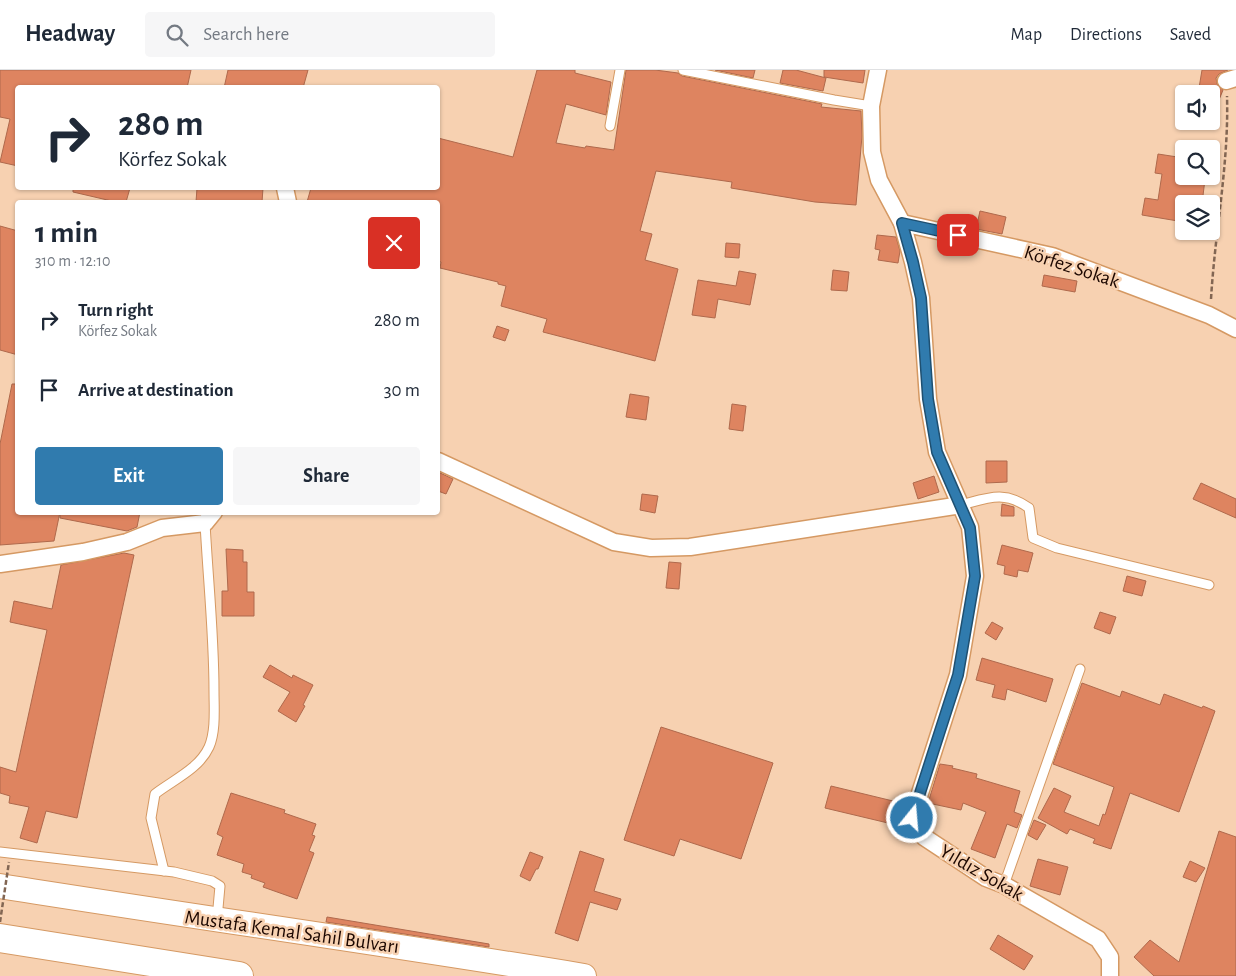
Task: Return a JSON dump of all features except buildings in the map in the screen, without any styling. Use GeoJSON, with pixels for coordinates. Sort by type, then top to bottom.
{"type":"FeatureCollection","features":[{"type":"Feature","properties":{"kind":"highway"},"geometry":{"type":"LineString","coordinates":[[0,938],[239,976]]}},
{"type":"Feature","properties":{"kind":"main road","name":"Mustafa Kemal Sahil Bulvarı"},"geometry":{"type":"LineString","coordinates":[[0,886],[217,920],[431,950],[584,976]]}},
{"type":"Feature","properties":{"kind":"street","name":"Yıldız Sokak"},"geometry":{"type":"LineString","coordinates":[[878,70],[871,106],[872,152],[879,180],[902,223],[913,262],[921,298],[928,399],[937,452],[970,528],[975,576],[958,675],[912,818],[924,837],[986,878],[1004,885],[1098,939],[1110,957],[1110,976]]}},
{"type":"Feature","properties":{"kind":"street","name":"Körfez Sokak"},"geometry":{"type":"LineString","coordinates":[[902,223],[1052,256],[1210,316],[1236,329]]}},
{"type":"Feature","properties":{"kind":"street"},"geometry":{"type":"LineString","coordinates":[[440,462],[614,542],[651,548],[690,547],[961,505]]}},
{"type":"Feature","properties":{"kind":"street"},"geometry":{"type":"LineString","coordinates":[[0,564],[84,552],[127,542],[162,528],[210,518]]}},
{"type":"Feature","properties":{"kind":"lane"},"geometry":{"type":"LineString","coordinates":[[610,126],[620,70]]}},
{"type":"Feature","properties":{"kind":"lane"},"geometry":{"type":"LineString","coordinates":[[683,70],[871,106]]}},
{"type":"Feature","properties":{"kind":"lane"},"geometry":{"type":"LineString","coordinates":[[961,505],[995,496],[1019,501],[1029,508],[1033,538],[1057,548],[1209,585]]}},
{"type":"Feature","properties":{"kind":"lane"},"geometry":{"type":"LineString","coordinates":[[164,871],[151,818],[155,794],[191,770],[209,748],[214,720],[210,518]]}},
{"type":"Feature","properties":{"kind":"lane"},"geometry":{"type":"LineString","coordinates":[[1004,885],[1080,669]]}},
{"type":"Feature","properties":{"kind":"lane"},"geometry":{"type":"LineString","coordinates":[[0,852],[164,871],[212,881],[220,886],[217,920]]}},
{"type":"Feature","properties":{"kind":"path"},"geometry":{"type":"LineString","coordinates":[[1210,316],[1213,254],[1224,175],[1231,80]]}},
{"type":"Feature","properties":{"kind":"path"},"geometry":{"type":"LineString","coordinates":[[0,922],[9,862]]}},
{"type":"Feature","properties":{"kind":"route"},"geometry":{"type":"LineString","coordinates":[[912,818],[958,675],[975,576],[970,528],[937,452],[928,399],[921,298],[902,223],[958,235]]}}]}
